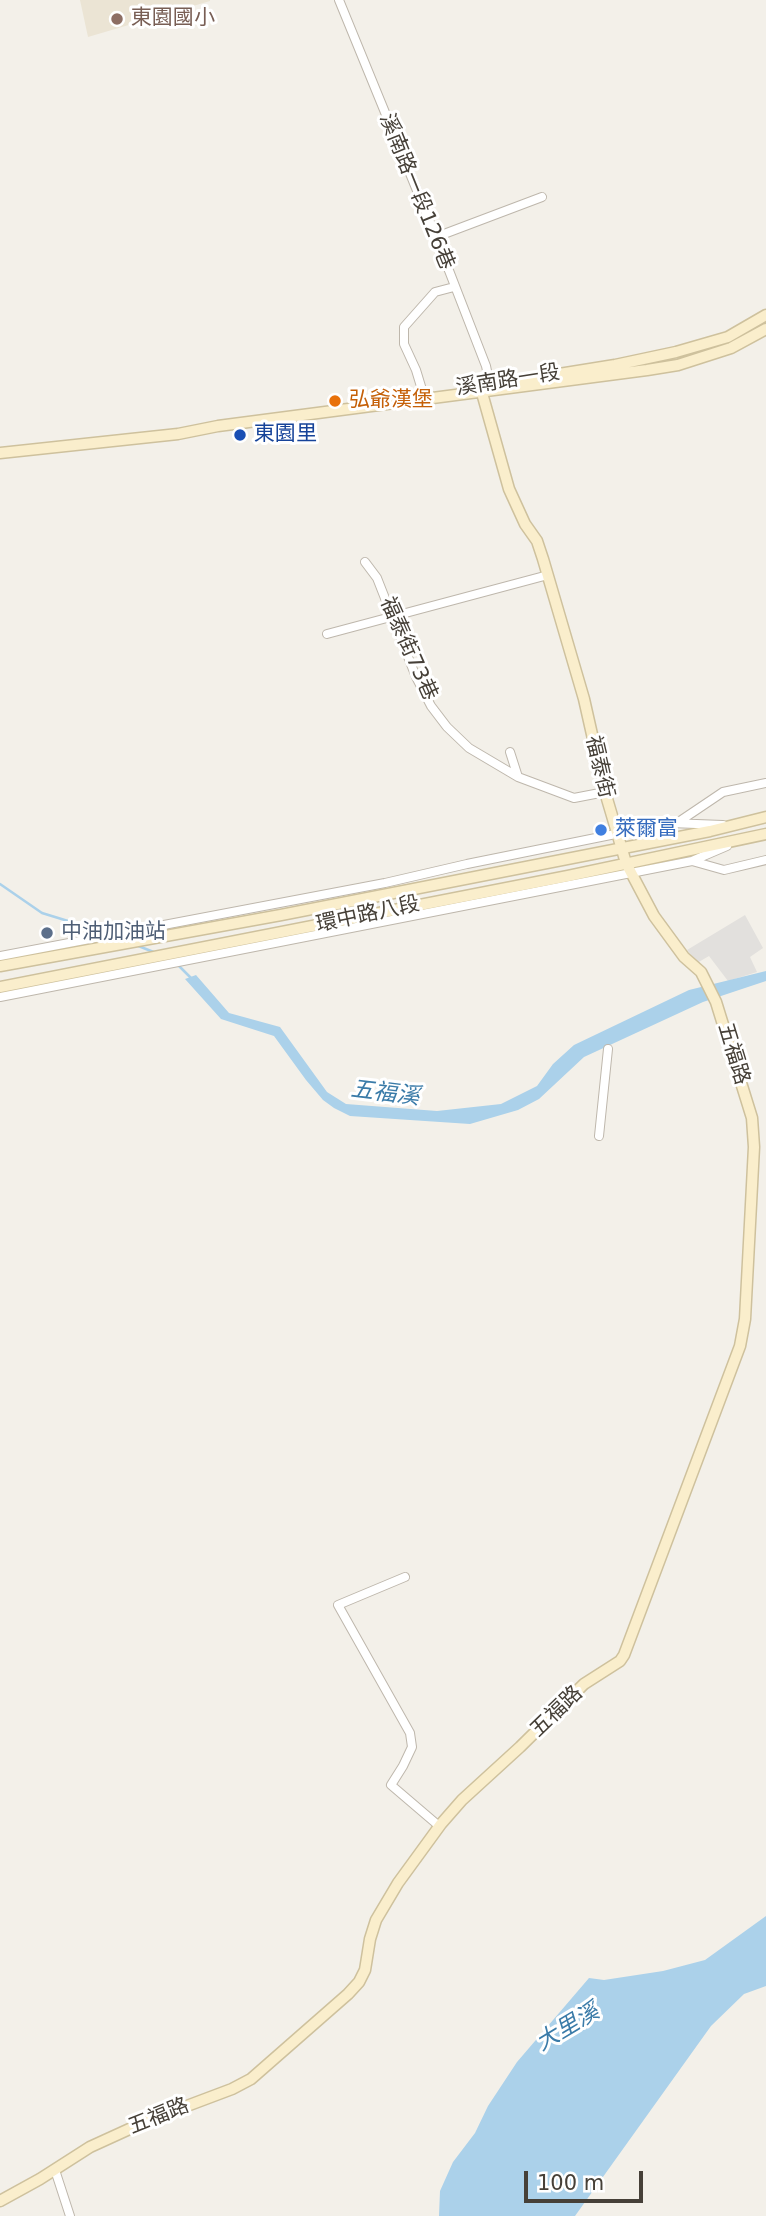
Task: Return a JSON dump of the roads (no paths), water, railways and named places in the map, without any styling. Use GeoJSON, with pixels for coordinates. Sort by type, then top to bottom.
{"type":"FeatureCollection","features":[{"type":"Feature","properties":{"kind":"street","name":"溪南路一段126巷"},"geometry":{"type":"LineString","coordinates":[[339,0],[486,366],[486,389]]}},
{"type":"Feature","properties":{"kind":"street"},"geometry":{"type":"LineString","coordinates":[[436,237],[542,197]]}},
{"type":"Feature","properties":{"kind":"street"},"geometry":{"type":"LineString","coordinates":[[427,395],[404,344],[404,327],[435,292],[454,286]]}},
{"type":"Feature","properties":{"kind":"street","name":"溪南路一段"},"geometry":{"type":"LineString","coordinates":[[486,389],[676,352],[728,337],[766,315]]}},
{"type":"Feature","properties":{"kind":"street","name":"溪南路一段"},"geometry":{"type":"LineString","coordinates":[[0,453],[202,430],[427,395],[678,365],[731,348],[766,329]]}},
{"type":"Feature","properties":{"kind":"street","name":"福泰街"},"geometry":{"type":"LineString","coordinates":[[486,389],[509,489],[537,541],[548,575],[583,699],[620,848],[654,916],[684,957],[704,978]]}},
{"type":"Feature","properties":{"kind":"street","name":"福泰街73巷"},"geometry":{"type":"LineString","coordinates":[[365,562],[377,578],[416,677],[431,706],[447,727],[469,748],[518,777],[574,798],[605,792]]}},
{"type":"Feature","properties":{"kind":"street"},"geometry":{"type":"LineString","coordinates":[[327,634],[548,575]]}},
{"type":"Feature","properties":{"kind":"street"},"geometry":{"type":"LineString","coordinates":[[510,752],[518,777]]}},
{"type":"Feature","properties":{"kind":"street","name":"環中路八段"},"geometry":{"type":"LineString","coordinates":[[677,823],[723,792],[766,783]]}},
{"type":"Feature","properties":{"kind":"street","name":"環中路八段"},"geometry":{"type":"LineString","coordinates":[[0,956],[82,941],[159,937],[281,915],[766,817]]}},
{"type":"Feature","properties":{"kind":"street","name":"環中路八段"},"geometry":{"type":"LineString","coordinates":[[0,966],[467,864],[677,823],[733,825]]}},
{"type":"Feature","properties":{"kind":"street","name":"環中路八段"},"geometry":{"type":"LineString","coordinates":[[0,997],[138,966],[628,868],[766,834]]}},
{"type":"Feature","properties":{"kind":"street","name":"環中路八段"},"geometry":{"type":"LineString","coordinates":[[628,868],[692,861],[737,842]]}},
{"type":"Feature","properties":{"kind":"street","name":"環中路八段"},"geometry":{"type":"LineString","coordinates":[[692,861],[724,870],[766,860]]}},
{"type":"Feature","properties":{"kind":"street","name":"環中路八段"},"geometry":{"type":"LineString","coordinates":[[0,987],[138,966]]}},
{"type":"Feature","properties":{"kind":"street","name":"五福路"},"geometry":{"type":"LineString","coordinates":[[0,2201],[90,2147],[147,2121],[232,2090],[251,2079],[359,1982],[365,1970],[376,1920],[398,1883],[439,1826],[462,1800],[584,1684],[620,1661],[665,1550],[740,1346],[745,1319],[754,1147],[752,1118],[716,1002],[704,978]]}},
{"type":"Feature","properties":{"kind":"street"},"geometry":{"type":"LineString","coordinates":[[599,1136],[608,1049]]}},
{"type":"Feature","properties":{"kind":"street"},"geometry":{"type":"LineString","coordinates":[[405,1577],[338,1605],[410,1733],[412,1747],[390,1785],[439,1826]]}},
{"type":"Feature","properties":{"kind":"street"},"geometry":{"type":"LineString","coordinates":[[55,2170],[70,2216]]}},
{"type":"Feature","properties":{"kind":"water"},"geometry":{"type":"Polygon","coordinates":[[[766,971],[766,981],[703,1002],[584,1057],[539,1099],[518,1110],[470,1124],[350,1116],[334,1108],[323,1100],[306,1080],[274,1036],[221,1019],[185,979],[196,975],[229,1013],[280,1027],[327,1092],[346,1104],[437,1111],[501,1104],[537,1086],[553,1064],[574,1045],[689,990],[766,971]]]}},
{"type":"Feature","properties":{"kind":"water","name":"大里溪"},"geometry":{"type":"Polygon","coordinates":[[[766,1916],[766,1986],[744,1994],[711,2026],[575,2216],[439,2216],[440,2191],[453,2162],[475,2133],[488,2106],[517,2062],[589,1978],[604,1980],[663,1971],[705,1960],[766,1916]]]}},
{"type":"Feature","properties":{"kind":"waterway","name":"五福溪"},"geometry":{"type":"LineString","coordinates":[[0,884],[42,913],[107,933]]}},
{"type":"Feature","properties":{"kind":"waterway","name":"五福溪"},"geometry":{"type":"LineString","coordinates":[[136,945],[156,953]]}},
{"type":"Feature","properties":{"kind":"waterway","name":"五福溪"},"geometry":{"type":"LineString","coordinates":[[168,958],[192,979]]}},
{"type":"Feature","properties":{"kind":"place","name":"東園國小"},"geometry":{"type":"Point","coordinates":[117,19]}},
{"type":"Feature","properties":{"kind":"place","name":"弘爺漢堡"},"geometry":{"type":"Point","coordinates":[335,401]}},
{"type":"Feature","properties":{"kind":"place","name":"東園里"},"geometry":{"type":"Point","coordinates":[240,435]}},
{"type":"Feature","properties":{"kind":"place","name":"萊爾富"},"geometry":{"type":"Point","coordinates":[601,830]}},
{"type":"Feature","properties":{"kind":"place","name":"中油加油站"},"geometry":{"type":"Point","coordinates":[47,933]}}]}
